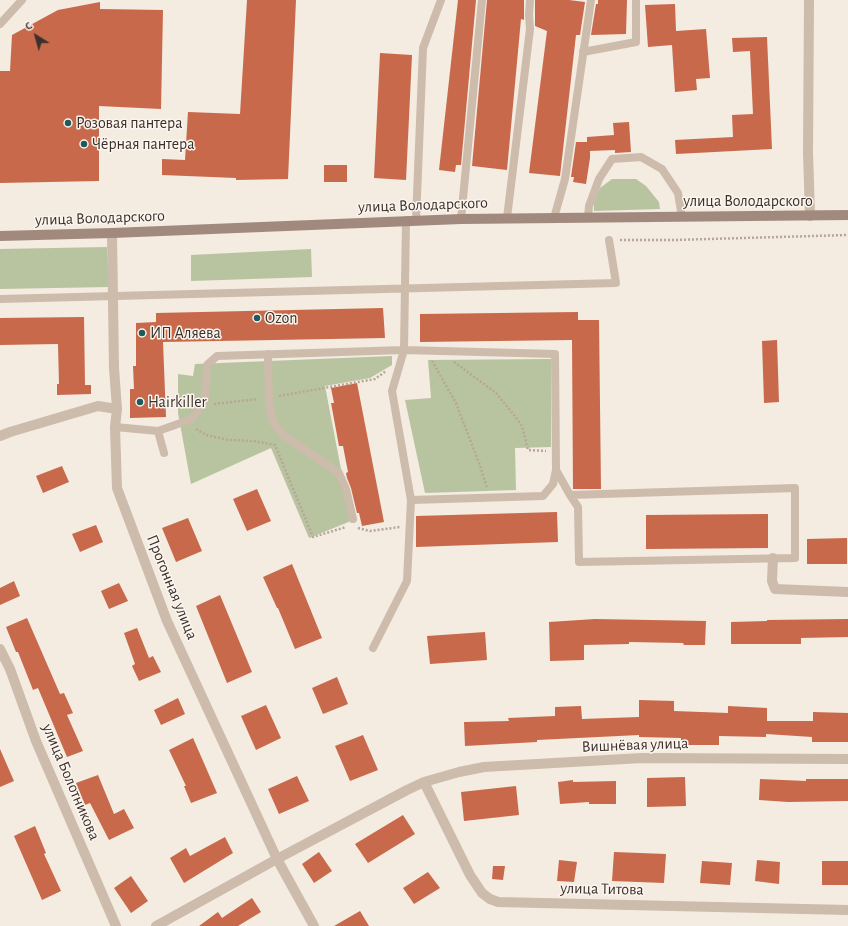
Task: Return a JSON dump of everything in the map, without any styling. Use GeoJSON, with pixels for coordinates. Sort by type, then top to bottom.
{"type":"FeatureCollection","features":[{"type":"Feature","properties":{"kind":"main road","name":"улица Володарского"},"geometry":{"type":"LineString","coordinates":[[0,236],[112,233],[460,218],[848,215]]}},
{"type":"Feature","properties":{"kind":"street"},"geometry":{"type":"LineString","coordinates":[[809,0],[808,152],[810,216]]}},
{"type":"Feature","properties":{"kind":"street","name":"Прогонная улица"},"geometry":{"type":"LineString","coordinates":[[112,233],[114,368],[117,409],[115,427],[117,488],[168,621],[277,859],[314,926]]}},
{"type":"Feature","properties":{"kind":"street"},"geometry":{"type":"LineString","coordinates":[[0,436],[98,406],[117,409]]}},
{"type":"Feature","properties":{"kind":"street"},"geometry":{"type":"LineString","coordinates":[[773,558],[772,581],[775,589],[848,592]]}},
{"type":"Feature","properties":{"kind":"street","name":"улица Болотникова"},"geometry":{"type":"LineString","coordinates":[[0,649],[10,669],[36,741],[116,926]]}},
{"type":"Feature","properties":{"kind":"street","name":"Вишнёвая улица"},"geometry":{"type":"LineString","coordinates":[[156,926],[277,859],[407,790],[424,782],[459,772],[484,767],[634,758],[848,759]]}},
{"type":"Feature","properties":{"kind":"street","name":"улица Титова"},"geometry":{"type":"LineString","coordinates":[[424,782],[470,875],[482,893],[490,899],[498,902],[848,910]]}},
{"type":"Feature","properties":{"kind":"lane"},"geometry":{"type":"LineString","coordinates":[[0,24],[22,0]]}},
{"type":"Feature","properties":{"kind":"lane"},"geometry":{"type":"LineString","coordinates":[[373,648],[407,581],[411,500],[392,391],[404,350],[405,287],[423,48],[441,0]]}},
{"type":"Feature","properties":{"kind":"lane"},"geometry":{"type":"LineString","coordinates":[[460,218],[482,0]]}},
{"type":"Feature","properties":{"kind":"lane"},"geometry":{"type":"LineString","coordinates":[[508,218],[530,29],[530,0]]}},
{"type":"Feature","properties":{"kind":"lane"},"geometry":{"type":"LineString","coordinates":[[554,218],[565,179],[591,0]]}},
{"type":"Feature","properties":{"kind":"lane"},"geometry":{"type":"LineString","coordinates":[[583,52],[636,42],[636,0]]}},
{"type":"Feature","properties":{"kind":"lane"},"geometry":{"type":"LineString","coordinates":[[588,217],[589,206],[599,179],[612,159],[641,157],[662,169],[678,193],[682,217]]}},
{"type":"Feature","properties":{"kind":"lane"},"geometry":{"type":"LineString","coordinates":[[0,298],[616,283],[609,240]]}},
{"type":"Feature","properties":{"kind":"lane"},"geometry":{"type":"LineString","coordinates":[[115,427],[158,431],[192,419],[205,399],[207,365],[217,356],[404,350],[555,354],[556,470],[553,484],[543,496],[411,500]]}},
{"type":"Feature","properties":{"kind":"lane"},"geometry":{"type":"LineString","coordinates":[[268,354],[269,406],[273,422],[282,434],[340,473],[346,488],[352,522]]}},
{"type":"Feature","properties":{"kind":"lane"},"geometry":{"type":"LineString","coordinates":[[158,431],[164,453]]}},
{"type":"Feature","properties":{"kind":"lane"},"geometry":{"type":"LineString","coordinates":[[556,470],[570,495],[578,507],[579,562],[795,558],[795,488],[570,495]]}},
{"type":"Feature","properties":{"kind":"path"},"geometry":{"type":"LineString","coordinates":[[609,240],[674,240],[848,235]]}},
{"type":"Feature","properties":{"kind":"path"},"geometry":{"type":"LineString","coordinates":[[425,351],[438,370],[456,403],[479,463],[487,488],[488,498]]}},
{"type":"Feature","properties":{"kind":"path"},"geometry":{"type":"LineString","coordinates":[[452,361],[496,393],[514,414],[522,426],[528,450],[556,451]]}},
{"type":"Feature","properties":{"kind":"path"},"geometry":{"type":"LineString","coordinates":[[201,405],[269,398],[375,379],[400,362]]}},
{"type":"Feature","properties":{"kind":"path"},"geometry":{"type":"LineString","coordinates":[[192,419],[196,429],[206,435],[230,440],[253,441],[275,445],[313,537],[352,522]]}},
{"type":"Feature","properties":{"kind":"path"},"geometry":{"type":"LineString","coordinates":[[357,527],[370,531],[410,525]]}},
{"type":"Feature","properties":{"kind":"green space"},"geometry":{"type":"Polygon","coordinates":[[[612,179],[636,179],[646,186],[659,202],[660,209],[594,211],[594,202],[600,188],[612,179]]]}},
{"type":"Feature","properties":{"kind":"green space"},"geometry":{"type":"Polygon","coordinates":[[[107,247],[109,287],[0,289],[0,249],[107,247]]]}},
{"type":"Feature","properties":{"kind":"green space"},"geometry":{"type":"Polygon","coordinates":[[[311,249],[312,277],[191,281],[191,255],[311,249]]]}},
{"type":"Feature","properties":{"kind":"green space"},"geometry":{"type":"Polygon","coordinates":[[[392,356],[392,365],[370,378],[325,386],[351,521],[309,538],[271,448],[191,484],[178,413],[178,374],[193,376],[195,364],[392,356]]]}},
{"type":"Feature","properties":{"kind":"green space"},"geometry":{"type":"Polygon","coordinates":[[[551,359],[551,447],[515,448],[516,490],[425,493],[405,400],[431,398],[428,360],[551,359]]]}},
{"type":"Feature","properties":{"kind":"building"},"geometry":{"type":"Polygon","coordinates":[[[247,0],[296,0],[288,179],[236,180],[236,178],[162,175],[162,159],[185,160],[188,112],[240,114],[247,0]]]}},
{"type":"Feature","properties":{"kind":"building"},"geometry":{"type":"Polygon","coordinates":[[[458,0],[476,0],[461,165],[456,165],[455,172],[439,170],[458,0]]]}},
{"type":"Feature","properties":{"kind":"building"},"geometry":{"type":"Polygon","coordinates":[[[487,0],[524,0],[524,20],[521,19],[507,170],[472,166],[487,0]]]}},
{"type":"Feature","properties":{"kind":"building"},"geometry":{"type":"Polygon","coordinates":[[[535,0],[569,0],[585,2],[580,35],[576,35],[560,176],[529,173],[547,31],[535,26],[535,0]]]}},
{"type":"Feature","properties":{"kind":"building"},"geometry":{"type":"Polygon","coordinates":[[[598,0],[627,0],[626,34],[591,35],[598,0]]]}},
{"type":"Feature","properties":{"kind":"building"},"geometry":{"type":"Polygon","coordinates":[[[100,2],[100,9],[163,10],[161,109],[99,106],[99,181],[0,183],[0,71],[10,71],[12,35],[58,10],[100,2]]]}},
{"type":"Feature","properties":{"kind":"building"},"geometry":{"type":"Polygon","coordinates":[[[675,4],[676,31],[706,29],[710,78],[696,79],[697,90],[675,92],[672,45],[648,47],[645,5],[675,4]]]}},
{"type":"Feature","properties":{"kind":"building"},"geometry":{"type":"Polygon","coordinates":[[[767,37],[772,149],[676,154],[675,140],[733,137],[732,115],[753,114],[750,51],[733,52],[732,38],[767,37]]]}},
{"type":"Feature","properties":{"kind":"building"},"geometry":{"type":"Polygon","coordinates":[[[380,53],[412,55],[406,180],[374,178],[380,53]]]}},
{"type":"Feature","properties":{"kind":"building"},"geometry":{"type":"Polygon","coordinates":[[[629,122],[631,152],[615,153],[615,150],[590,151],[586,184],[573,182],[574,177],[571,177],[576,142],[587,142],[587,137],[614,135],[613,123],[629,122]]]}},
{"type":"Feature","properties":{"kind":"building"},"geometry":{"type":"Polygon","coordinates":[[[324,165],[347,165],[347,182],[324,182],[324,165]]]}},
{"type":"Feature","properties":{"kind":"building"},"geometry":{"type":"Polygon","coordinates":[[[383,308],[385,338],[163,342],[166,417],[130,418],[130,389],[134,389],[133,366],[136,366],[136,323],[156,322],[156,313],[383,308]]]}},
{"type":"Feature","properties":{"kind":"building"},"geometry":{"type":"Polygon","coordinates":[[[578,312],[578,320],[599,320],[601,489],[573,489],[572,340],[420,342],[420,314],[578,312]]]}},
{"type":"Feature","properties":{"kind":"building"},"geometry":{"type":"Polygon","coordinates":[[[84,317],[85,385],[91,385],[91,394],[57,395],[57,384],[59,384],[58,344],[0,345],[0,318],[84,317]]]}},
{"type":"Feature","properties":{"kind":"building"},"geometry":{"type":"Polygon","coordinates":[[[777,340],[779,402],[764,403],[762,341],[777,340]]]}},
{"type":"Feature","properties":{"kind":"building"},"geometry":{"type":"Polygon","coordinates":[[[357,383],[384,522],[362,526],[347,478],[346,473],[348,472],[343,446],[339,446],[331,403],[334,403],[331,388],[357,383]]]}},
{"type":"Feature","properties":{"kind":"building"},"geometry":{"type":"Polygon","coordinates":[[[62,466],[69,482],[43,493],[36,476],[62,466]]]}},
{"type":"Feature","properties":{"kind":"building"},"geometry":{"type":"Polygon","coordinates":[[[257,489],[271,521],[247,531],[233,499],[257,489]]]}},
{"type":"Feature","properties":{"kind":"building"},"geometry":{"type":"Polygon","coordinates":[[[557,512],[558,542],[416,547],[416,516],[557,512]]]}},
{"type":"Feature","properties":{"kind":"building"},"geometry":{"type":"Polygon","coordinates":[[[768,514],[768,548],[646,549],[646,515],[768,514]]]}},
{"type":"Feature","properties":{"kind":"building"},"geometry":{"type":"Polygon","coordinates":[[[188,518],[202,551],[176,562],[162,528],[188,518]]]}},
{"type":"Feature","properties":{"kind":"building"},"geometry":{"type":"Polygon","coordinates":[[[96,525],[103,542],[80,552],[72,534],[96,525]]]}},
{"type":"Feature","properties":{"kind":"building"},"geometry":{"type":"Polygon","coordinates":[[[847,538],[847,564],[807,564],[807,539],[847,538]]]}},
{"type":"Feature","properties":{"kind":"building"},"geometry":{"type":"Polygon","coordinates":[[[292,564],[322,638],[295,649],[263,577],[292,564]]]}},
{"type":"Feature","properties":{"kind":"building"},"geometry":{"type":"Polygon","coordinates":[[[14,581],[20,596],[0,605],[0,588],[14,581]]]}},
{"type":"Feature","properties":{"kind":"building"},"geometry":{"type":"Polygon","coordinates":[[[119,583],[128,601],[109,609],[101,591],[119,583]]]}},
{"type":"Feature","properties":{"kind":"building"},"geometry":{"type":"Polygon","coordinates":[[[220,595],[252,672],[227,683],[196,606],[220,595]]]}},
{"type":"Feature","properties":{"kind":"building"},"geometry":{"type":"Polygon","coordinates":[[[27,618],[60,694],[64,693],[73,713],[67,715],[83,751],[67,757],[38,688],[33,690],[6,627],[27,618]]]}},
{"type":"Feature","properties":{"kind":"building"},"geometry":{"type":"Polygon","coordinates":[[[595,619],[706,621],[705,645],[629,642],[629,644],[584,645],[584,660],[550,661],[549,622],[595,619]]]}},
{"type":"Feature","properties":{"kind":"building"},"geometry":{"type":"Polygon","coordinates":[[[848,619],[848,637],[801,638],[801,644],[731,644],[731,622],[848,619]]]}},
{"type":"Feature","properties":{"kind":"building"},"geometry":{"type":"Polygon","coordinates":[[[137,628],[149,658],[153,656],[161,672],[139,681],[132,666],[135,664],[124,633],[137,628]]]}},
{"type":"Feature","properties":{"kind":"building"},"geometry":{"type":"Polygon","coordinates":[[[485,632],[487,660],[430,664],[427,636],[485,632]]]}},
{"type":"Feature","properties":{"kind":"building"},"geometry":{"type":"Polygon","coordinates":[[[337,677],[348,704],[323,714],[312,688],[337,677]]]}},
{"type":"Feature","properties":{"kind":"building"},"geometry":{"type":"Polygon","coordinates":[[[178,698],[185,714],[161,725],[154,710],[178,698]]]}},
{"type":"Feature","properties":{"kind":"building"},"geometry":{"type":"Polygon","coordinates":[[[639,700],[674,701],[674,711],[728,713],[728,706],[767,708],[767,721],[813,721],[813,712],[848,713],[848,742],[812,742],[812,737],[766,734],[766,737],[719,736],[719,745],[681,745],[681,738],[639,737],[639,735],[537,740],[537,742],[465,746],[464,722],[509,721],[508,718],[555,716],[555,707],[581,706],[582,719],[639,717],[639,700]]]}},
{"type":"Feature","properties":{"kind":"building"},"geometry":{"type":"Polygon","coordinates":[[[266,705],[281,738],[256,750],[241,716],[266,705]]]}},
{"type":"Feature","properties":{"kind":"building"},"geometry":{"type":"Polygon","coordinates":[[[363,735],[378,770],[350,781],[335,746],[363,735]]]}},
{"type":"Feature","properties":{"kind":"building"},"geometry":{"type":"Polygon","coordinates":[[[193,738],[217,793],[191,803],[184,786],[186,786],[169,750],[193,738]]]}},
{"type":"Feature","properties":{"kind":"building"},"geometry":{"type":"Polygon","coordinates":[[[0,749],[14,781],[0,787],[0,749]]]}},
{"type":"Feature","properties":{"kind":"building"},"geometry":{"type":"Polygon","coordinates":[[[98,775],[114,814],[124,809],[134,828],[109,840],[90,803],[85,805],[76,783],[98,775]]]}},
{"type":"Feature","properties":{"kind":"building"},"geometry":{"type":"Polygon","coordinates":[[[297,776],[309,801],[279,814],[268,789],[297,776]]]}},
{"type":"Feature","properties":{"kind":"building"},"geometry":{"type":"Polygon","coordinates":[[[685,777],[686,806],[647,807],[647,778],[685,777]]]}},
{"type":"Feature","properties":{"kind":"building"},"geometry":{"type":"Polygon","coordinates":[[[760,779],[806,781],[806,779],[848,779],[848,801],[788,802],[759,800],[760,779]]]}},
{"type":"Feature","properties":{"kind":"building"},"geometry":{"type":"Polygon","coordinates":[[[573,780],[573,782],[616,781],[616,804],[589,804],[589,802],[560,804],[558,782],[573,780]]]}},
{"type":"Feature","properties":{"kind":"building"},"geometry":{"type":"Polygon","coordinates":[[[516,786],[519,815],[464,821],[461,792],[516,786]]]}},
{"type":"Feature","properties":{"kind":"building"},"geometry":{"type":"Polygon","coordinates":[[[403,815],[415,834],[368,863],[355,844],[403,815]]]}},
{"type":"Feature","properties":{"kind":"building"},"geometry":{"type":"Polygon","coordinates":[[[35,826],[46,853],[44,854],[61,891],[42,900],[14,836],[35,826]]]}},
{"type":"Feature","properties":{"kind":"building"},"geometry":{"type":"Polygon","coordinates":[[[225,837],[233,853],[184,883],[170,858],[186,848],[190,856],[225,837]]]}},
{"type":"Feature","properties":{"kind":"building"},"geometry":{"type":"Polygon","coordinates":[[[319,852],[332,871],[314,883],[302,864],[319,852]]]}},
{"type":"Feature","properties":{"kind":"building"},"geometry":{"type":"Polygon","coordinates":[[[614,852],[666,854],[664,883],[612,881],[614,852]]]}},
{"type":"Feature","properties":{"kind":"building"},"geometry":{"type":"Polygon","coordinates":[[[559,860],[577,862],[574,882],[557,881],[559,860]]]}},
{"type":"Feature","properties":{"kind":"building"},"geometry":{"type":"Polygon","coordinates":[[[757,860],[780,862],[779,884],[755,881],[757,860]]]}},
{"type":"Feature","properties":{"kind":"building"},"geometry":{"type":"Polygon","coordinates":[[[702,861],[732,863],[730,885],[700,883],[702,861]]]}},
{"type":"Feature","properties":{"kind":"building"},"geometry":{"type":"Polygon","coordinates":[[[822,861],[848,861],[848,885],[822,885],[822,861]]]}},
{"type":"Feature","properties":{"kind":"building"},"geometry":{"type":"Polygon","coordinates":[[[493,866],[505,866],[503,880],[492,879],[493,866]]]}},
{"type":"Feature","properties":{"kind":"building"},"geometry":{"type":"Polygon","coordinates":[[[428,872],[440,888],[414,904],[403,888],[428,872]]]}},
{"type":"Feature","properties":{"kind":"building"},"geometry":{"type":"Polygon","coordinates":[[[131,876],[148,901],[131,913],[114,888],[131,876]]]}},
{"type":"Feature","properties":{"kind":"building"},"geometry":{"type":"Polygon","coordinates":[[[252,898],[261,912],[238,926],[199,926],[218,912],[222,918],[252,898]]]}},
{"type":"Feature","properties":{"kind":"building"},"geometry":{"type":"Polygon","coordinates":[[[360,911],[369,926],[334,926],[360,911]]]}},
{"type":"Feature","properties":{"kind":"place","name":"Розовая пантера"},"geometry":{"type":"Point","coordinates":[68,123]}},
{"type":"Feature","properties":{"kind":"place","name":"Чёрная пантера"},"geometry":{"type":"Point","coordinates":[84,144]}},
{"type":"Feature","properties":{"kind":"place","name":"Ozon"},"geometry":{"type":"Point","coordinates":[257,318]}},
{"type":"Feature","properties":{"kind":"place","name":"ИП Аляева"},"geometry":{"type":"Point","coordinates":[142,333]}},
{"type":"Feature","properties":{"kind":"place","name":"Hairkiller"},"geometry":{"type":"Point","coordinates":[140,402]}}]}
